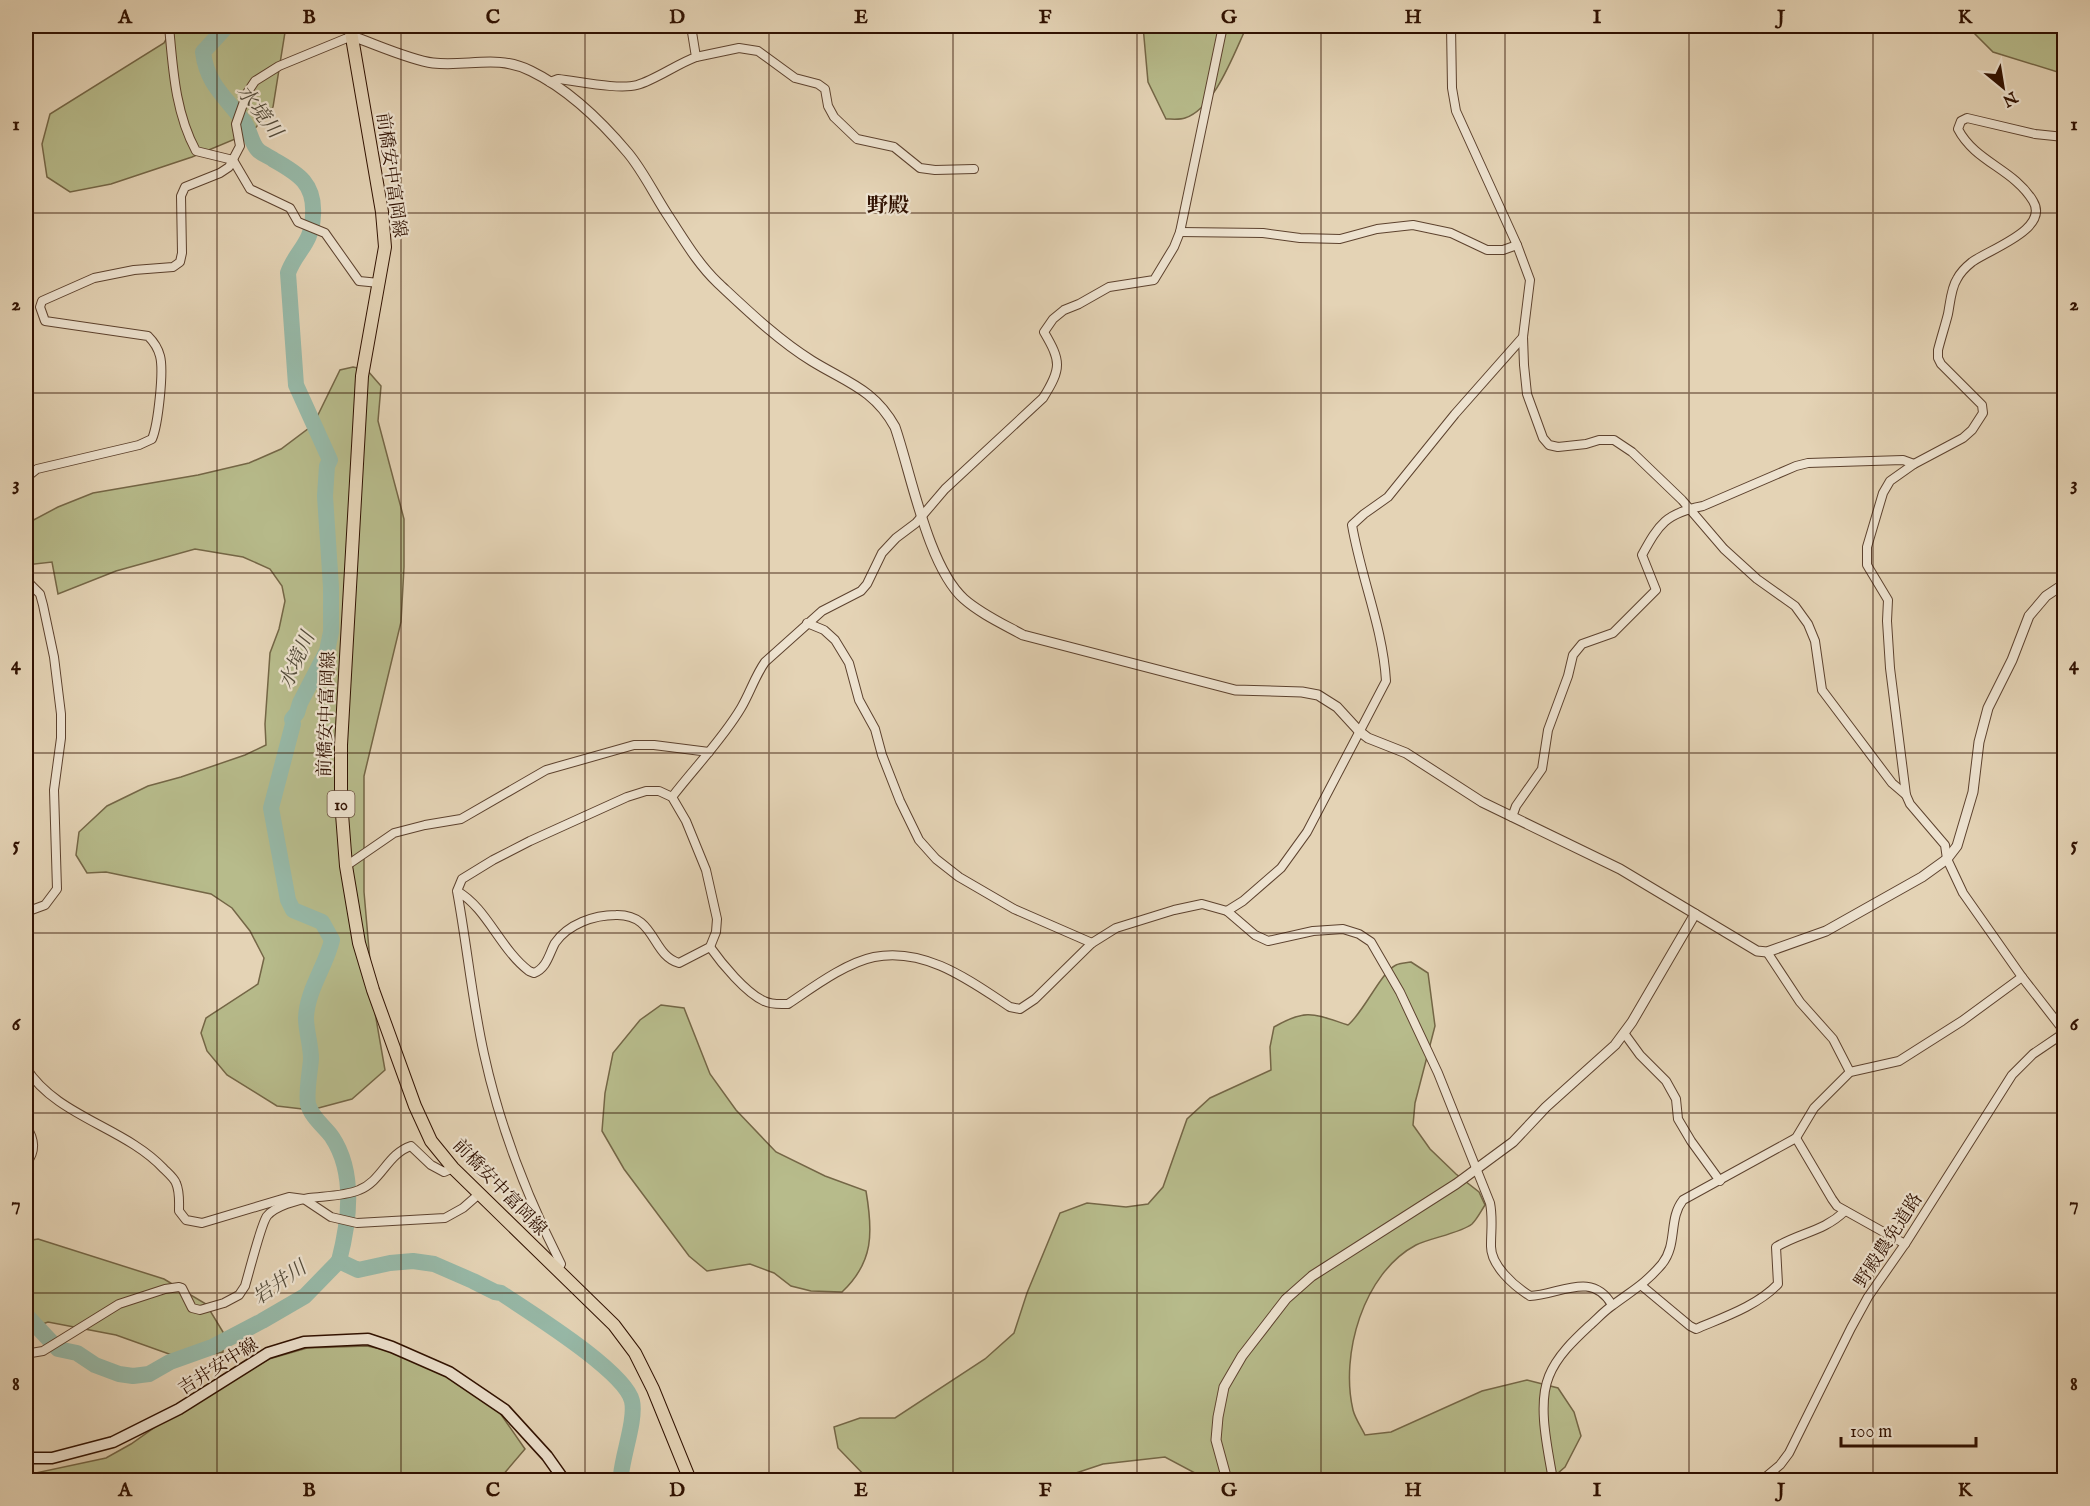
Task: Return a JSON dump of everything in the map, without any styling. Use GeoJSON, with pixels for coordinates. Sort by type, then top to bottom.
{"type":"FeatureCollection","features":[{"type":"Feature","properties":{"kind":"main road","name":"前橋安中富岡線"},"geometry":{"type":"LineString","coordinates":[[351,31],[382,212],[385,247],[361,388],[341,745],[341,801],[346,866],[359,943],[373,990],[415,1106],[431,1140],[453,1168],[614,1325],[635,1353],[653,1389],[690,1480]]}},
{"type":"Feature","properties":{"kind":"main road","name":"吉井安中線"},"geometry":{"type":"LineString","coordinates":[[26,1458],[52,1458],[113,1442],[179,1409],[268,1353],[304,1342],[368,1339],[449,1372],[505,1410],[547,1456],[564,1480]]}},
{"type":"Feature","properties":{"kind":"street"},"geometry":{"type":"LineString","coordinates":[[169,26],[175,89],[188,136],[196,151],[233,160],[250,189],[290,208],[298,222],[325,233],[359,281],[379,283]]}},
{"type":"Feature","properties":{"kind":"street"},"geometry":{"type":"LineString","coordinates":[[691,26],[696,57]]}},
{"type":"Feature","properties":{"kind":"street"},"geometry":{"type":"LineString","coordinates":[[672,797],[742,707],[765,662],[822,611],[861,591],[867,584],[882,553],[896,538],[922,517],[945,489],[1043,398],[1055,379],[1057,355],[1044,332],[1053,319],[1064,310],[1109,287],[1154,280],[1174,247],[1180,232],[1223,26]]}},
{"type":"Feature","properties":{"kind":"street"},"geometry":{"type":"LineString","coordinates":[[1451,26],[1452,88],[1456,111],[1517,245],[1530,280],[1523,337],[1527,394],[1543,438],[1549,445],[1558,447],[1599,440],[1614,440],[1632,452],[1689,509],[1724,549],[1757,579],[1795,606],[1808,624],[1815,641],[1822,690],[1892,783],[1906,795]]}},
{"type":"Feature","properties":{"kind":"street"},"geometry":{"type":"LineString","coordinates":[[26,477],[37,469],[139,445],[152,439],[158,405],[161,358],[155,343],[148,336],[45,321],[40,307],[42,301],[94,278],[134,270],[173,267],[180,262],[182,253],[181,196],[185,187],[229,167],[240,146],[236,124],[247,93],[255,81],[279,66],[351,31],[417,60],[434,63],[484,60],[530,70],[550,82],[594,118],[628,154],[699,263],[717,282],[779,336],[812,361],[850,381],[886,411],[895,427],[932,548],[963,598],[1023,636],[1235,690],[1302,692],[1318,695],[1337,707],[1368,738],[1406,753],[1482,802],[1512,818],[1620,869],[1757,951],[1767,952],[1836,926],[1922,877],[1947,859],[1958,846],[1973,792],[1979,741],[1988,708],[2012,660],[2029,616],[2046,596],[2064,584]]}},
{"type":"Feature","properties":{"kind":"street"},"geometry":{"type":"LineString","coordinates":[[550,82],[558,79],[626,87],[640,85],[696,57],[739,48],[758,51],[795,78],[819,84],[825,89],[828,106],[834,117],[857,139],[894,147],[920,168],[974,169]]}},
{"type":"Feature","properties":{"kind":"street"},"geometry":{"type":"LineString","coordinates":[[2064,137],[2035,134],[1967,118],[1961,121],[1958,129],[1975,152],[2012,176],[2026,190],[2035,204],[2036,219],[2029,229],[1971,263],[1955,280],[1938,358],[1941,364],[1982,405],[1983,413],[1972,430],[1963,438],[1914,464],[1890,481],[1883,493],[1867,548],[1867,565],[1888,600],[1890,668],[1906,795],[1910,804],[1945,845],[1947,859],[1964,893],[2064,1032]]}},
{"type":"Feature","properties":{"kind":"street"},"geometry":{"type":"LineString","coordinates":[[1180,232],[1263,233],[1300,238],[1340,239],[1377,229],[1413,225],[1451,233],[1487,250],[1503,250],[1517,245]]}},
{"type":"Feature","properties":{"kind":"street"},"geometry":{"type":"LineString","coordinates":[[1227,911],[1243,901],[1281,868],[1307,832],[1386,681],[1384,658],[1357,554],[1352,525],[1388,496],[1455,414],[1523,337]]}},
{"type":"Feature","properties":{"kind":"street"},"geometry":{"type":"LineString","coordinates":[[1512,818],[1516,806],[1542,768],[1548,730],[1568,676],[1573,655],[1582,644],[1613,633],[1656,590],[1642,555],[1656,530],[1667,520],[1796,466],[1903,460],[1914,464]]}},
{"type":"Feature","properties":{"kind":"street"},"geometry":{"type":"LineString","coordinates":[[26,580],[40,594],[43,605],[54,657],[61,714],[61,738],[54,790],[57,889],[45,904],[26,912]]}},
{"type":"Feature","properties":{"kind":"street"},"geometry":{"type":"LineString","coordinates":[[807,623],[824,630],[835,640],[849,663],[859,700],[875,729],[882,755],[900,801],[913,830],[930,853],[959,877],[1014,909],[1092,943]]}},
{"type":"Feature","properties":{"kind":"street"},"geometry":{"type":"LineString","coordinates":[[346,866],[394,833],[461,819],[546,770],[634,745],[654,745],[709,752]]}},
{"type":"Feature","properties":{"kind":"street"},"geometry":{"type":"LineString","coordinates":[[458,891],[472,899],[489,926],[511,953],[525,968],[534,973],[542,969],[555,943],[566,930],[583,922],[610,915],[632,916],[642,922],[671,961],[679,963],[710,947],[716,932],[717,919],[706,870],[686,821],[672,797],[659,791],[646,791],[627,796],[493,860],[462,879],[458,891],[484,1055],[503,1123],[531,1202],[561,1264],[556,1270]]}},
{"type":"Feature","properties":{"kind":"street"},"geometry":{"type":"LineString","coordinates":[[710,947],[719,960],[750,991],[776,1005],[788,1004],[855,964],[873,957],[895,955],[916,957],[949,969],[1010,1007],[1020,1009],[1035,999],[1092,943],[1116,928],[1174,910],[1202,904],[1227,911],[1255,935],[1268,940],[1313,931],[1343,929],[1359,934],[1371,942],[1400,992],[1433,1063],[1492,1214],[1491,1253],[1508,1277],[1530,1296],[1578,1286],[1598,1291],[1608,1298],[1612,1305]]}},
{"type":"Feature","properties":{"kind":"street"},"geometry":{"type":"LineString","coordinates":[[1227,1480],[1216,1440],[1224,1387],[1242,1356],[1286,1299],[1312,1276],[1475,1170],[1513,1142],[1546,1107],[1615,1045],[1695,914]]}},
{"type":"Feature","properties":{"kind":"street"},"geometry":{"type":"LineString","coordinates":[[1767,952],[1800,1002],[1833,1040],[1850,1072]]}},
{"type":"Feature","properties":{"kind":"street"},"geometry":{"type":"LineString","coordinates":[[1554,1480],[1547,1446],[1544,1403],[1550,1375],[1560,1356],[1575,1339],[1612,1305],[1642,1286],[1670,1251],[1675,1214],[1680,1204],[1796,1138],[1814,1108],[1850,1072],[1899,1061],[1962,1021],[2022,976]]}},
{"type":"Feature","properties":{"kind":"street","name":"野殿農免道路"},"geometry":{"type":"LineString","coordinates":[[1761,1480],[1780,1465],[1789,1454],[1868,1297],[1905,1244],[2012,1075],[2033,1054],[2064,1032]]}},
{"type":"Feature","properties":{"kind":"street"},"geometry":{"type":"LineString","coordinates":[[1624,1033],[1640,1055],[1666,1081],[1677,1099],[1678,1119],[1720,1181]]}},
{"type":"Feature","properties":{"kind":"street"},"geometry":{"type":"LineString","coordinates":[[26,1068],[46,1091],[80,1115],[138,1146],[155,1159],[175,1181],[179,1197],[179,1211],[186,1220],[202,1223],[233,1215],[280,1198],[304,1199],[359,1191],[372,1182],[401,1149],[411,1146],[444,1172],[453,1168]]}},
{"type":"Feature","properties":{"kind":"street"},"geometry":{"type":"LineString","coordinates":[[26,1126],[32,1135],[34,1145],[26,1164]]}},
{"type":"Feature","properties":{"kind":"street"},"geometry":{"type":"LineString","coordinates":[[1796,1138],[1832,1199],[1845,1211],[1905,1244]]}},
{"type":"Feature","properties":{"kind":"street"},"geometry":{"type":"LineString","coordinates":[[304,1199],[331,1216],[357,1223],[369,1223],[446,1218],[464,1208],[479,1194]]}},
{"type":"Feature","properties":{"kind":"street"},"geometry":{"type":"LineString","coordinates":[[26,1349],[31,1353],[43,1351],[119,1304],[165,1289],[182,1288],[192,1308],[200,1310],[239,1295],[245,1286],[267,1216],[279,1208],[304,1199]]}},
{"type":"Feature","properties":{"kind":"street"},"geometry":{"type":"LineString","coordinates":[[1642,1286],[1696,1329],[1770,1293],[1778,1284],[1776,1247],[1795,1236],[1821,1229],[1834,1222],[1845,1211]]}},
{"type":"Feature","properties":{"kind":"green space"},"geometry":{"type":"Polygon","coordinates":[[[169,26],[286,26],[273,107],[252,132],[192,157],[111,184],[70,192],[47,177],[42,144],[50,114],[164,43],[171,31],[169,26]]]}},
{"type":"Feature","properties":{"kind":"green space"},"geometry":{"type":"Polygon","coordinates":[[[1143,26],[1247,26],[1230,64],[1206,103],[1185,118],[1166,119],[1148,82],[1143,26]]]}},
{"type":"Feature","properties":{"kind":"green space"},"geometry":{"type":"Polygon","coordinates":[[[1978,26],[2064,26],[2064,74],[1993,52],[1975,34],[1978,26]]]}},
{"type":"Feature","properties":{"kind":"green space"},"geometry":{"type":"Polygon","coordinates":[[[353,367],[367,370],[381,386],[378,421],[404,519],[401,622],[364,776],[364,892],[374,1007],[385,1070],[352,1099],[311,1110],[277,1106],[227,1075],[207,1051],[201,1033],[206,1018],[258,984],[264,958],[250,931],[232,908],[211,894],[106,872],[87,873],[76,855],[79,832],[107,806],[148,786],[245,755],[266,745],[265,724],[270,653],[279,629],[285,601],[282,586],[270,569],[243,557],[195,549],[116,571],[58,594],[52,562],[26,565],[26,524],[58,507],[93,493],[198,475],[249,463],[281,449],[313,425],[340,370],[353,367]]]}},
{"type":"Feature","properties":{"kind":"green space"},"geometry":{"type":"Polygon","coordinates":[[[1411,962],[1428,973],[1435,1026],[1415,1103],[1413,1125],[1430,1149],[1479,1192],[1485,1205],[1472,1224],[1416,1245],[1398,1258],[1382,1275],[1369,1295],[1353,1341],[1350,1388],[1353,1410],[1365,1435],[1391,1432],[1482,1391],[1527,1380],[1558,1388],[1574,1412],[1581,1436],[1565,1467],[1550,1480],[1208,1480],[1165,1457],[1103,1464],[1055,1480],[869,1480],[838,1448],[834,1427],[860,1418],[895,1418],[985,1359],[1014,1333],[1027,1293],[1060,1213],[1087,1203],[1126,1207],[1148,1204],[1163,1187],[1187,1119],[1210,1098],[1271,1070],[1270,1047],[1274,1027],[1303,1015],[1327,1018],[1348,1025],[1390,969],[1398,964],[1411,962]]]}},
{"type":"Feature","properties":{"kind":"green space"},"geometry":{"type":"Polygon","coordinates":[[[661,1005],[684,1008],[710,1074],[736,1110],[776,1152],[825,1176],[866,1191],[870,1220],[869,1246],[866,1258],[853,1281],[842,1292],[811,1291],[791,1286],[774,1273],[750,1264],[707,1271],[689,1256],[624,1169],[602,1131],[605,1093],[613,1053],[640,1020],[661,1005]]]}},
{"type":"Feature","properties":{"kind":"green space"},"geometry":{"type":"Polygon","coordinates":[[[38,1239],[164,1279],[206,1304],[223,1332],[223,1352],[183,1359],[116,1335],[48,1322],[26,1330],[26,1241],[38,1239]]]}},
{"type":"Feature","properties":{"kind":"green space"},"geometry":{"type":"Polygon","coordinates":[[[367,1346],[391,1351],[444,1374],[500,1413],[525,1449],[502,1476],[506,1480],[26,1480],[26,1475],[106,1458],[168,1418],[269,1359],[307,1348],[367,1346]]]}},
{"type":"Feature","properties":{"kind":"waterway","name":"水境川"},"geometry":{"type":"LineString","coordinates":[[227,26],[203,52],[213,82],[244,122],[258,150],[298,175],[308,188],[313,204],[310,233],[288,273],[296,385],[330,460],[327,466],[325,496],[331,587],[331,632],[327,651],[292,719],[293,724],[271,808],[288,900],[293,910],[322,922],[332,940],[313,988],[307,1008],[306,1023],[311,1059],[308,1104],[312,1113],[332,1137],[345,1166],[348,1214],[339,1261]]}},
{"type":"Feature","properties":{"kind":"waterway","name":"岩井川"},"geometry":{"type":"LineString","coordinates":[[339,1261],[358,1270],[413,1261],[434,1264],[501,1293],[595,1359],[613,1374],[626,1389],[632,1401],[631,1427],[618,1480]]}},
{"type":"Feature","properties":{"kind":"waterway","name":"岩井川"},"geometry":{"type":"LineString","coordinates":[[26,1315],[58,1349],[77,1353],[95,1365],[119,1374],[133,1376],[149,1374],[170,1362],[212,1347],[305,1296],[339,1261]]}},
{"type":"Feature","properties":{"kind":"district","name":"野殿"},"geometry":{"type":"Point","coordinates":[888,205]}}]}
